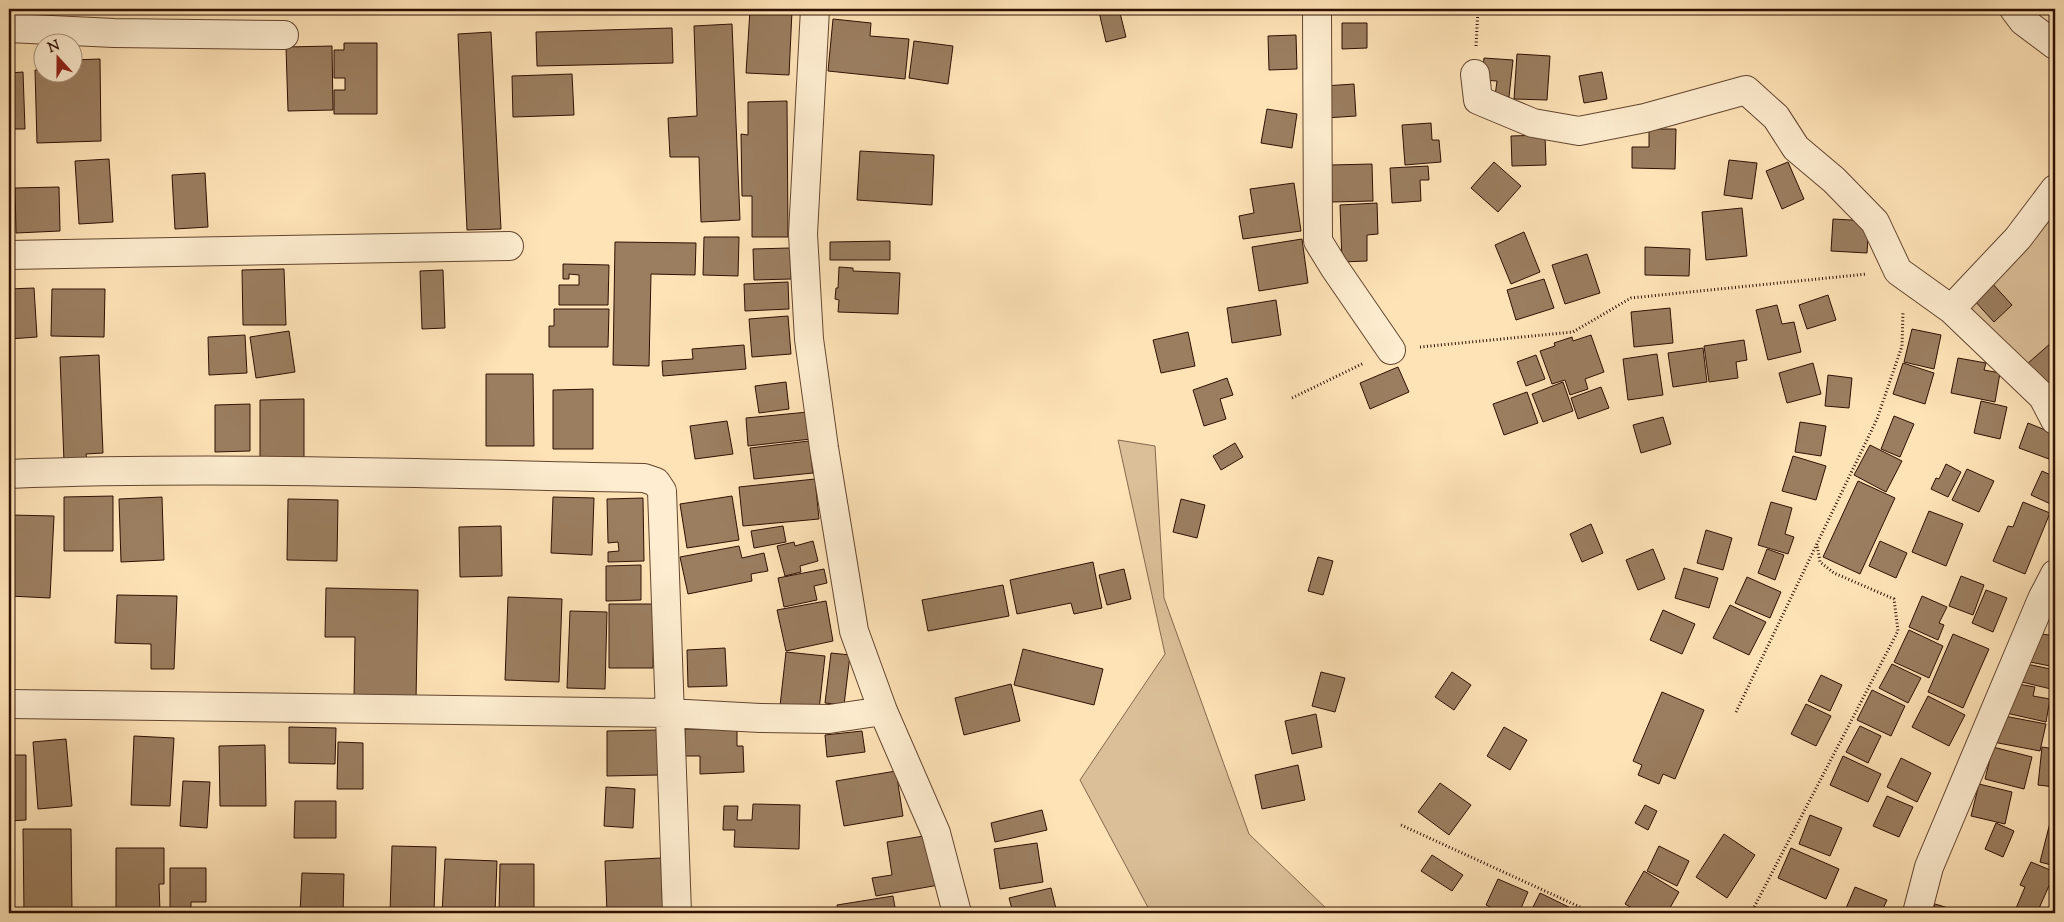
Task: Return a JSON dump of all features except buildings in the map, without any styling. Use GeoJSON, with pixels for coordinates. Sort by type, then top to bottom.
{"type":"FeatureCollection","features":[{"type":"Feature","properties":{"kind":"street"},"geometry":{"type":"LineString","coordinates":[[815,9],[803,234],[809,339],[824,448],[854,631],[884,711],[936,833],[957,913]]}},
{"type":"Feature","properties":{"kind":"street"},"geometry":{"type":"LineString","coordinates":[[1316,9],[1318,241],[1391,350]]}},
{"type":"Feature","properties":{"kind":"street"},"geometry":{"type":"LineString","coordinates":[[2014,9],[2023,21],[2055,45]]}},
{"type":"Feature","properties":{"kind":"street"},"geometry":{"type":"LineString","coordinates":[[9,28],[114,33],[284,35]]}},
{"type":"Feature","properties":{"kind":"street"},"geometry":{"type":"LineString","coordinates":[[1475,74],[1478,100],[1533,123],[1579,131],[1645,118],[1746,90],[1776,116],[1796,148],[1834,180],[1875,222],[1901,273],[1951,310],[2043,397],[2055,420]]}},
{"type":"Feature","properties":{"kind":"street"},"geometry":{"type":"LineString","coordinates":[[1951,310],[2018,238],[2055,189]]}},
{"type":"Feature","properties":{"kind":"street"},"geometry":{"type":"LineString","coordinates":[[9,255],[509,246]]}},
{"type":"Feature","properties":{"kind":"street"},"geometry":{"type":"LineString","coordinates":[[9,474],[103,471],[644,478],[656,482],[662,491],[668,713],[677,913]]}},
{"type":"Feature","properties":{"kind":"street"},"geometry":{"type":"LineString","coordinates":[[1917,913],[1929,867],[2042,599],[2055,574]]}},
{"type":"Feature","properties":{"kind":"street"},"geometry":{"type":"LineString","coordinates":[[9,704],[668,713],[760,718],[829,719],[884,711]]}},
{"type":"Feature","properties":{"kind":"path"},"geometry":{"type":"LineString","coordinates":[[1475,74],[1478,9]]}},
{"type":"Feature","properties":{"kind":"path"},"geometry":{"type":"LineString","coordinates":[[1292,398],[1391,350],[1573,332],[1631,298],[1901,273],[1902,346],[1877,419],[1736,712]]}},
{"type":"Feature","properties":{"kind":"path"},"geometry":{"type":"LineString","coordinates":[[1751,913],[1898,631],[1894,599],[1834,573],[1820,562],[1817,544]]}},
{"type":"Feature","properties":{"kind":"path"},"geometry":{"type":"LineString","coordinates":[[1401,825],[1592,913]]}},
{"type":"Feature","properties":{"kind":"shaded area"},"geometry":{"type":"Polygon","coordinates":[[[2055,189],[2055,402],[1958,302],[2055,189]]]}},
{"type":"Feature","properties":{"kind":"shaded area"},"geometry":{"type":"Polygon","coordinates":[[[1118,440],[1155,446],[1164,598],[1249,834],[1331,913],[1151,913],[1080,780],[1165,654],[1118,440]]]}}]}
